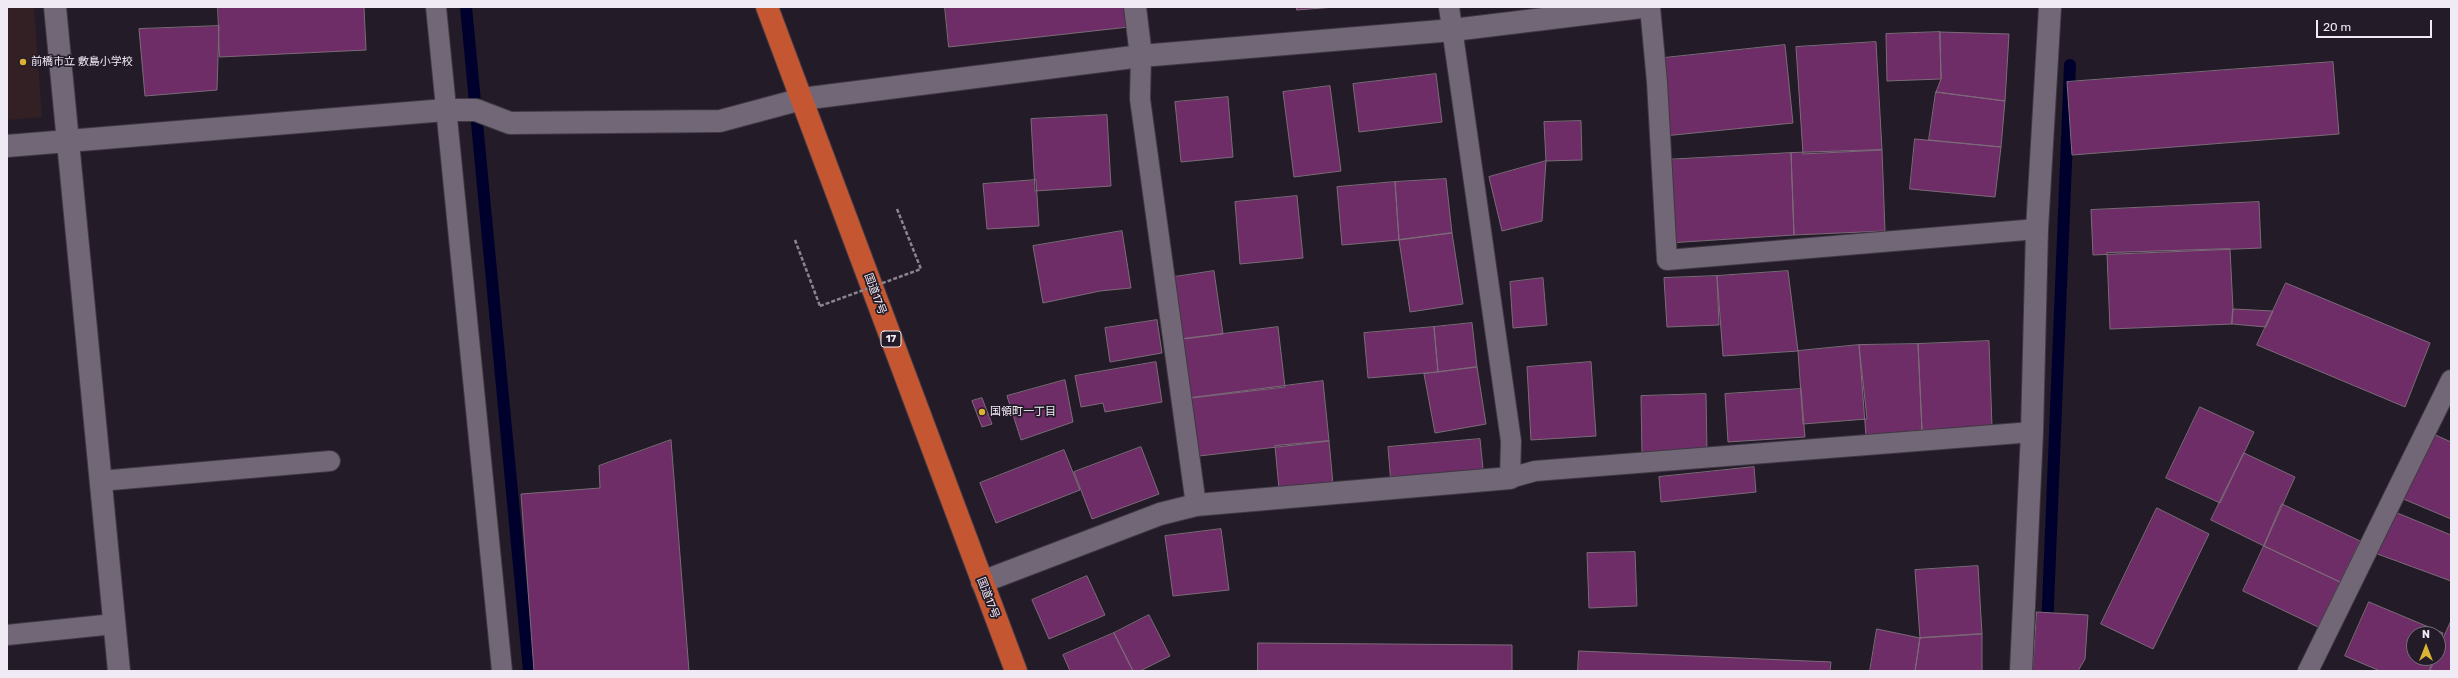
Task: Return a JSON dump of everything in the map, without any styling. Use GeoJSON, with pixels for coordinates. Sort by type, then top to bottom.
{"type":"FeatureCollection","features":[{"type":"Feature","properties":{"kind":"highway","name":"国道17号"},"geometry":{"type":"LineString","coordinates":[[767,7],[1016,671]]}},
{"type":"Feature","properties":{"kind":"street"},"geometry":{"type":"LineString","coordinates":[[55,7],[66,141],[119,671]]}},
{"type":"Feature","properties":{"kind":"street"},"geometry":{"type":"LineString","coordinates":[[1135,7],[1141,56]]}},
{"type":"Feature","properties":{"kind":"street"},"geometry":{"type":"LineString","coordinates":[[7,146],[445,110],[476,110],[510,123],[720,121],[802,99],[1141,56],[1453,30],[1642,7]]}},
{"type":"Feature","properties":{"kind":"street"},"geometry":{"type":"LineString","coordinates":[[2021,671],[2032,432],[2036,230],[2050,7]]}},
{"type":"Feature","properties":{"kind":"street"},"geometry":{"type":"LineString","coordinates":[[982,582],[1160,514],[1196,505],[1510,478]]}},
{"type":"Feature","properties":{"kind":"lane"},"geometry":{"type":"LineString","coordinates":[[436,7],[445,110],[502,671]]}},
{"type":"Feature","properties":{"kind":"lane"},"geometry":{"type":"LineString","coordinates":[[1449,7],[1511,441],[1510,478],[1535,471],[2032,432]]}},
{"type":"Feature","properties":{"kind":"lane"},"geometry":{"type":"LineString","coordinates":[[1650,7],[1667,260],[2036,230]]}},
{"type":"Feature","properties":{"kind":"lane"},"geometry":{"type":"LineString","coordinates":[[1141,56],[1140,99],[1196,505]]}},
{"type":"Feature","properties":{"kind":"lane"},"geometry":{"type":"LineString","coordinates":[[2308,671],[2451,380]]}},
{"type":"Feature","properties":{"kind":"lane"},"geometry":{"type":"LineString","coordinates":[[100,481],[330,461]]}},
{"type":"Feature","properties":{"kind":"lane"},"geometry":{"type":"LineString","coordinates":[[7,635],[114,624]]}},
{"type":"Feature","properties":{"kind":"path"},"geometry":{"type":"LineString","coordinates":[[795,240],[820,306],[921,269],[897,209]]}},
{"type":"Feature","properties":{"kind":"shaded area","name":"前橋市立 敷島小学校"},"geometry":{"type":"Polygon","coordinates":[[[7,7],[34,7],[42,117],[7,120],[7,7]]]}},
{"type":"Feature","properties":{"kind":"building"},"geometry":{"type":"Polygon","coordinates":[[[218,7],[364,7],[366,50],[220,57],[218,7]]]}},
{"type":"Feature","properties":{"kind":"building"},"geometry":{"type":"Polygon","coordinates":[[[945,7],[1136,7],[1138,26],[949,47],[945,7]]]}},
{"type":"Feature","properties":{"kind":"building"},"geometry":{"type":"Polygon","coordinates":[[[1297,7],[1335,7],[1297,10],[1297,7]]]}},
{"type":"Feature","properties":{"kind":"building"},"geometry":{"type":"Polygon","coordinates":[[[219,26],[217,90],[145,96],[139,29],[219,26]]]}},
{"type":"Feature","properties":{"kind":"building"},"geometry":{"type":"Polygon","coordinates":[[[1940,32],[2009,34],[2005,101],[1936,92],[1941,79],[1940,32]]]}},
{"type":"Feature","properties":{"kind":"building"},"geometry":{"type":"Polygon","coordinates":[[[1940,32],[1941,79],[1887,81],[1886,34],[1940,32]]]}},
{"type":"Feature","properties":{"kind":"building"},"geometry":{"type":"Polygon","coordinates":[[[1876,42],[1882,150],[1803,154],[1796,47],[1876,42]]]}},
{"type":"Feature","properties":{"kind":"building"},"geometry":{"type":"Polygon","coordinates":[[[1785,45],[1793,123],[1654,137],[1645,60],[1785,45]]]}},
{"type":"Feature","properties":{"kind":"building"},"geometry":{"type":"Polygon","coordinates":[[[2333,62],[2339,134],[2072,155],[2067,82],[2333,62]]]}},
{"type":"Feature","properties":{"kind":"building"},"geometry":{"type":"Polygon","coordinates":[[[1436,74],[1442,122],[1359,132],[1353,84],[1436,74]]]}},
{"type":"Feature","properties":{"kind":"building"},"geometry":{"type":"Polygon","coordinates":[[[1330,86],[1341,171],[1294,177],[1283,92],[1330,86]]]}},
{"type":"Feature","properties":{"kind":"building"},"geometry":{"type":"Polygon","coordinates":[[[1936,92],[2005,101],[2001,147],[1929,140],[1936,92]]]}},
{"type":"Feature","properties":{"kind":"building"},"geometry":{"type":"Polygon","coordinates":[[[1228,97],[1233,157],[1181,162],[1175,102],[1228,97]]]}},
{"type":"Feature","properties":{"kind":"building"},"geometry":{"type":"Polygon","coordinates":[[[1107,115],[1111,186],[1035,191],[1031,119],[1107,115]]]}},
{"type":"Feature","properties":{"kind":"building"},"geometry":{"type":"Polygon","coordinates":[[[1581,121],[1582,160],[1546,161],[1544,122],[1581,121]]]}},
{"type":"Feature","properties":{"kind":"building"},"geometry":{"type":"Polygon","coordinates":[[[1915,139],[2001,147],[1995,197],[1910,189],[1915,139]]]}},
{"type":"Feature","properties":{"kind":"building"},"geometry":{"type":"Polygon","coordinates":[[[1882,150],[1885,231],[1794,235],[1791,153],[1882,150]]]}},
{"type":"Feature","properties":{"kind":"building"},"geometry":{"type":"Polygon","coordinates":[[[1791,153],[1794,235],[1668,243],[1663,160],[1791,153]]]}},
{"type":"Feature","properties":{"kind":"building"},"geometry":{"type":"Polygon","coordinates":[[[1546,161],[1542,221],[1502,231],[1489,177],[1546,161]]]}},
{"type":"Feature","properties":{"kind":"building"},"geometry":{"type":"Polygon","coordinates":[[[1446,179],[1452,233],[1399,240],[1395,182],[1446,179]]]}},
{"type":"Feature","properties":{"kind":"building"},"geometry":{"type":"Polygon","coordinates":[[[1036,180],[1039,226],[987,229],[983,184],[1036,180]]]}},
{"type":"Feature","properties":{"kind":"building"},"geometry":{"type":"Polygon","coordinates":[[[1395,182],[1399,240],[1342,245],[1337,187],[1395,182]]]}},
{"type":"Feature","properties":{"kind":"building"},"geometry":{"type":"Polygon","coordinates":[[[1297,196],[1303,258],[1240,264],[1235,202],[1297,196]]]}},
{"type":"Feature","properties":{"kind":"building"},"geometry":{"type":"Polygon","coordinates":[[[2259,202],[2261,248],[2093,255],[2091,210],[2259,202]]]}},
{"type":"Feature","properties":{"kind":"building"},"geometry":{"type":"Polygon","coordinates":[[[1122,231],[1131,288],[1100,291],[1043,303],[1033,246],[1122,231]]]}},
{"type":"Feature","properties":{"kind":"building"},"geometry":{"type":"Polygon","coordinates":[[[1452,233],[1463,304],[1410,312],[1399,240],[1452,233]]]}},
{"type":"Feature","properties":{"kind":"building"},"geometry":{"type":"Polygon","coordinates":[[[2230,249],[2233,309],[2232,324],[2110,329],[2107,253],[2230,249]]]}},
{"type":"Feature","properties":{"kind":"building"},"geometry":{"type":"Polygon","coordinates":[[[1214,271],[1223,334],[1183,339],[1174,277],[1214,271]]]}},
{"type":"Feature","properties":{"kind":"building"},"geometry":{"type":"Polygon","coordinates":[[[1788,271],[1798,351],[1723,356],[1717,276],[1788,271]]]}},
{"type":"Feature","properties":{"kind":"building"},"geometry":{"type":"Polygon","coordinates":[[[1717,276],[1719,325],[1667,327],[1664,278],[1717,276]]]}},
{"type":"Feature","properties":{"kind":"building"},"geometry":{"type":"Polygon","coordinates":[[[1543,278],[1547,325],[1513,328],[1510,282],[1543,278]]]}},
{"type":"Feature","properties":{"kind":"building"},"geometry":{"type":"Polygon","coordinates":[[[2286,283],[2430,343],[2405,407],[2257,345],[2286,283]]]}},
{"type":"Feature","properties":{"kind":"building"},"geometry":{"type":"Polygon","coordinates":[[[2233,309],[2273,311],[2266,327],[2232,324],[2233,309]]]}},
{"type":"Feature","properties":{"kind":"building"},"geometry":{"type":"Polygon","coordinates":[[[1157,320],[1162,353],[1110,362],[1105,328],[1157,320]]]}},
{"type":"Feature","properties":{"kind":"building"},"geometry":{"type":"Polygon","coordinates":[[[1472,323],[1477,367],[1438,372],[1434,327],[1472,323]]]}},
{"type":"Feature","properties":{"kind":"building"},"geometry":{"type":"Polygon","coordinates":[[[1278,327],[1285,387],[1191,398],[1183,339],[1278,327]]]}},
{"type":"Feature","properties":{"kind":"building"},"geometry":{"type":"Polygon","coordinates":[[[1434,327],[1438,372],[1368,378],[1364,333],[1434,327]]]}},
{"type":"Feature","properties":{"kind":"building"},"geometry":{"type":"Polygon","coordinates":[[[1989,341],[1992,427],[1922,430],[1918,344],[1989,341]]]}},
{"type":"Feature","properties":{"kind":"building"},"geometry":{"type":"Polygon","coordinates":[[[1918,344],[1922,430],[1866,436],[1859,345],[1918,344]]]}},
{"type":"Feature","properties":{"kind":"building"},"geometry":{"type":"Polygon","coordinates":[[[1859,345],[1867,419],[1803,424],[1798,351],[1859,345]]]}},
{"type":"Feature","properties":{"kind":"building"},"geometry":{"type":"Polygon","coordinates":[[[1156,362],[1162,402],[1105,412],[1103,403],[1081,407],[1075,376],[1156,362]]]}},
{"type":"Feature","properties":{"kind":"building"},"geometry":{"type":"Polygon","coordinates":[[[1591,362],[1596,436],[1531,440],[1527,367],[1591,362]]]}},
{"type":"Feature","properties":{"kind":"building"},"geometry":{"type":"Polygon","coordinates":[[[1477,367],[1486,424],[1435,433],[1424,374],[1477,367]]]}},
{"type":"Feature","properties":{"kind":"building"},"geometry":{"type":"Polygon","coordinates":[[[1065,380],[1073,422],[1021,440],[1007,396],[1065,380]]]}},
{"type":"Feature","properties":{"kind":"building"},"geometry":{"type":"Polygon","coordinates":[[[1323,381],[1329,441],[1199,456],[1191,398],[1323,381]]]}},
{"type":"Feature","properties":{"kind":"building"},"geometry":{"type":"Polygon","coordinates":[[[1801,389],[1805,437],[1728,442],[1725,394],[1801,389]]]}},
{"type":"Feature","properties":{"kind":"building"},"geometry":{"type":"Polygon","coordinates":[[[1706,394],[1707,452],[1642,454],[1641,396],[1706,394]]]}},
{"type":"Feature","properties":{"kind":"building"},"geometry":{"type":"Polygon","coordinates":[[[982,398],[992,424],[982,427],[972,401],[982,398]]]}},
{"type":"Feature","properties":{"kind":"building"},"geometry":{"type":"Polygon","coordinates":[[[2200,407],[2254,432],[2220,503],[2166,478],[2200,407]]]}},
{"type":"Feature","properties":{"kind":"building"},"geometry":{"type":"Polygon","coordinates":[[[2429,432],[2451,442],[2451,519],[2401,498],[2429,432]]]}},
{"type":"Feature","properties":{"kind":"building"},"geometry":{"type":"Polygon","coordinates":[[[1480,439],[1485,489],[1392,497],[1388,447],[1480,439]]]}},
{"type":"Feature","properties":{"kind":"building"},"geometry":{"type":"Polygon","coordinates":[[[671,440],[689,671],[534,671],[521,494],[600,488],[599,466],[671,440]]]}},
{"type":"Feature","properties":{"kind":"building"},"geometry":{"type":"Polygon","coordinates":[[[1329,441],[1333,484],[1279,489],[1275,446],[1329,441]]]}},
{"type":"Feature","properties":{"kind":"building"},"geometry":{"type":"Polygon","coordinates":[[[1141,447],[1159,494],[1092,519],[1074,472],[1141,447]]]}},
{"type":"Feature","properties":{"kind":"building"},"geometry":{"type":"Polygon","coordinates":[[[1064,450],[1080,490],[996,523],[980,483],[1064,450]]]}},
{"type":"Feature","properties":{"kind":"building"},"geometry":{"type":"Polygon","coordinates":[[[2244,453],[2295,477],[2264,546],[2211,520],[2244,453]]]}},
{"type":"Feature","properties":{"kind":"building"},"geometry":{"type":"Polygon","coordinates":[[[1754,467],[1756,492],[1661,502],[1659,477],[1754,467]]]}},
{"type":"Feature","properties":{"kind":"building"},"geometry":{"type":"Polygon","coordinates":[[[2282,504],[2360,541],[2340,582],[2264,546],[2282,504]]]}},
{"type":"Feature","properties":{"kind":"building"},"geometry":{"type":"Polygon","coordinates":[[[2157,508],[2209,534],[2153,649],[2101,624],[2157,508]]]}},
{"type":"Feature","properties":{"kind":"building"},"geometry":{"type":"Polygon","coordinates":[[[2390,510],[2451,535],[2451,581],[2372,552],[2390,510]]]}},
{"type":"Feature","properties":{"kind":"building"},"geometry":{"type":"Polygon","coordinates":[[[1221,529],[1229,590],[1173,596],[1165,536],[1221,529]]]}},
{"type":"Feature","properties":{"kind":"building"},"geometry":{"type":"Polygon","coordinates":[[[2264,546],[2340,582],[2318,627],[2243,591],[2264,546]]]}},
{"type":"Feature","properties":{"kind":"building"},"geometry":{"type":"Polygon","coordinates":[[[1635,552],[1637,606],[1589,608],[1587,553],[1635,552]]]}},
{"type":"Feature","properties":{"kind":"building"},"geometry":{"type":"Polygon","coordinates":[[[1978,566],[1982,634],[1920,638],[1915,570],[1978,566]]]}},
{"type":"Feature","properties":{"kind":"building"},"geometry":{"type":"Polygon","coordinates":[[[1087,576],[1105,615],[1049,639],[1032,600],[1087,576]]]}},
{"type":"Feature","properties":{"kind":"building"},"geometry":{"type":"Polygon","coordinates":[[[2369,602],[2426,626],[2406,626],[2406,666],[2431,666],[2429,671],[2380,671],[2345,656],[2369,602]]]}},
{"type":"Feature","properties":{"kind":"building"},"geometry":{"type":"Polygon","coordinates":[[[2037,612],[2088,615],[2085,659],[2078,671],[2033,671],[2037,612]]]}},
{"type":"Feature","properties":{"kind":"building"},"geometry":{"type":"Polygon","coordinates":[[[1149,615],[1170,656],[1140,671],[1133,671],[1114,633],[1149,615]]]}},
{"type":"Feature","properties":{"kind":"building"},"geometry":{"type":"Polygon","coordinates":[[[2451,621],[2451,671],[2430,671],[2432,666],[2446,666],[2446,632],[2451,621]]]}},
{"type":"Feature","properties":{"kind":"building"},"geometry":{"type":"Polygon","coordinates":[[[1877,629],[1920,638],[1915,671],[1870,671],[1877,629]]]}},
{"type":"Feature","properties":{"kind":"building"},"geometry":{"type":"Polygon","coordinates":[[[1114,633],[1133,671],[1070,671],[1063,655],[1114,633]]]}},
{"type":"Feature","properties":{"kind":"building"},"geometry":{"type":"Polygon","coordinates":[[[1982,634],[1982,671],[1915,671],[1920,638],[1982,634]]]}},
{"type":"Feature","properties":{"kind":"building"},"geometry":{"type":"Polygon","coordinates":[[[1258,643],[1512,645],[1512,671],[1258,671],[1258,643]]]}},
{"type":"Feature","properties":{"kind":"building"},"geometry":{"type":"Polygon","coordinates":[[[1579,651],[1831,662],[1830,671],[1578,671],[1579,651]]]}},
{"type":"Feature","properties":{"kind":"waterway"},"geometry":{"type":"LineString","coordinates":[[466,7],[529,671]]}},
{"type":"Feature","properties":{"kind":"waterway"},"geometry":{"type":"LineString","coordinates":[[2047,629],[2070,65]]}},
{"type":"Feature","properties":{"kind":"place","name":"前橋市立 敷島小学校"},"geometry":{"type":"Point","coordinates":[23,62]}},
{"type":"Feature","properties":{"kind":"place","name":"国領町一丁目"},"geometry":{"type":"Point","coordinates":[982,412]}}]}
